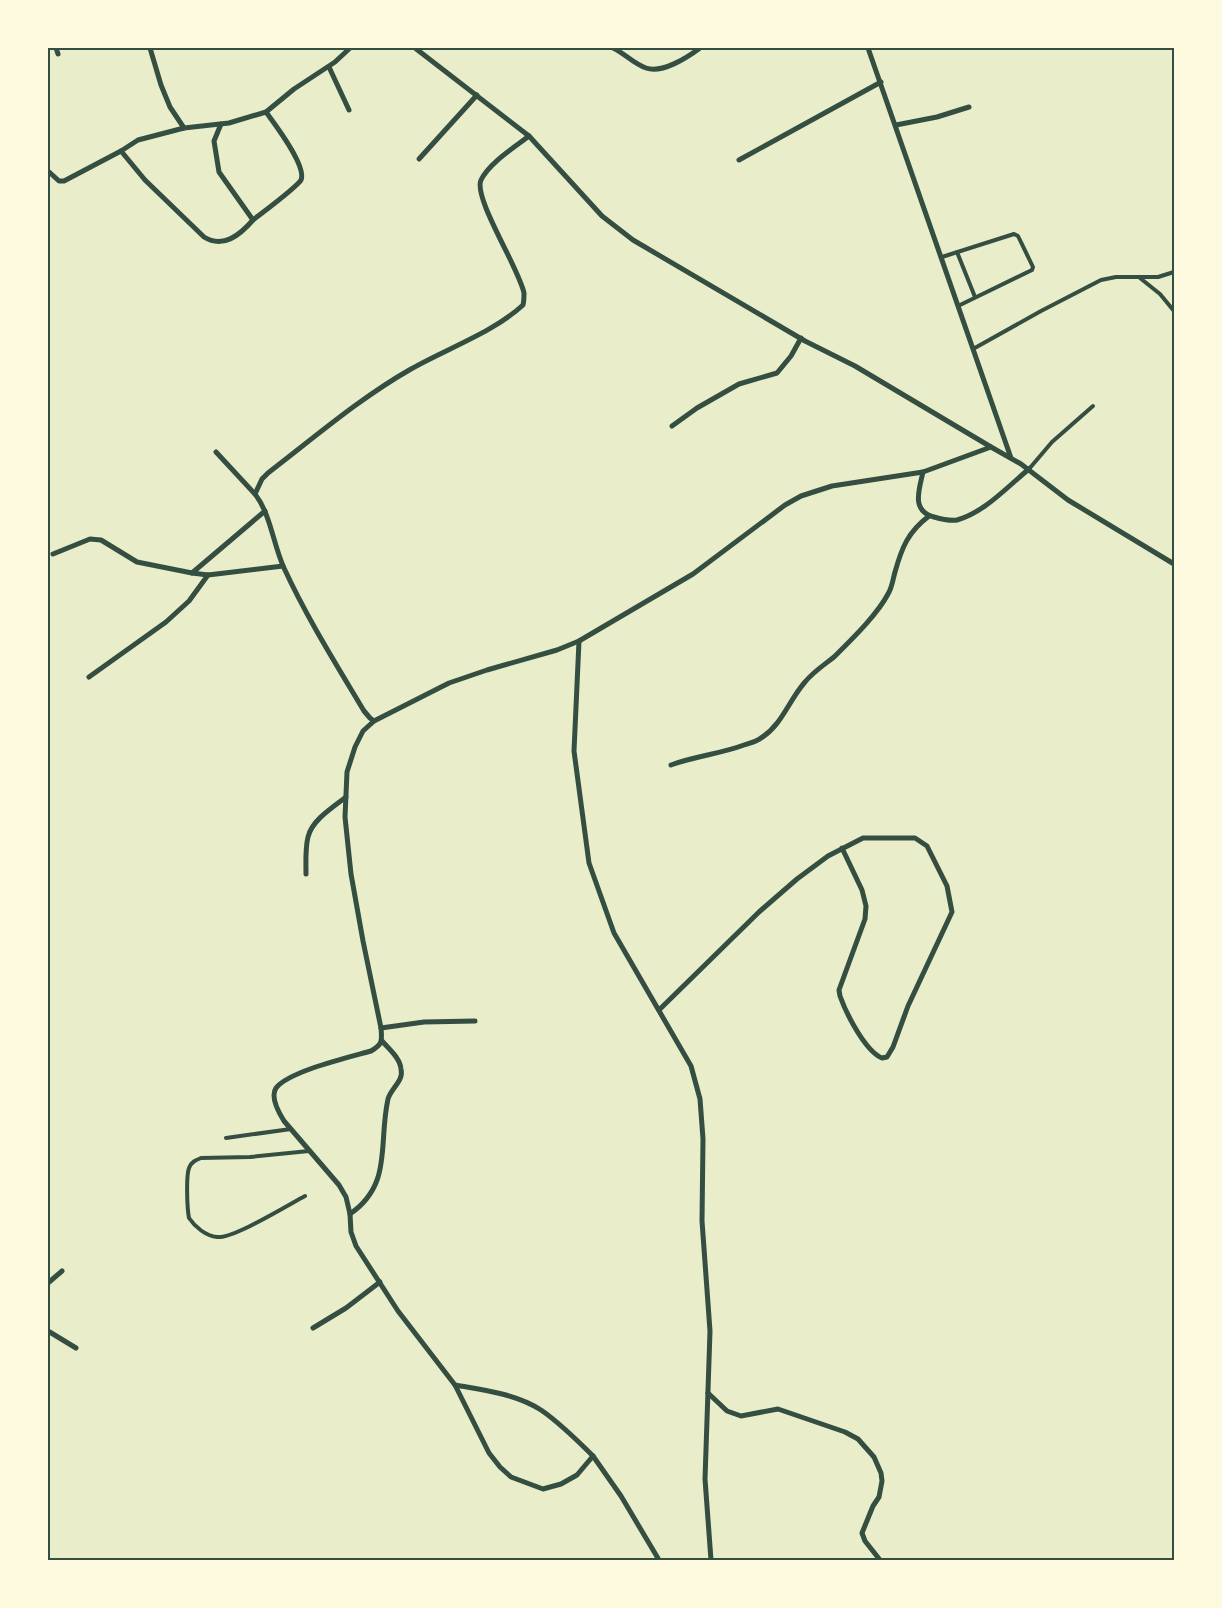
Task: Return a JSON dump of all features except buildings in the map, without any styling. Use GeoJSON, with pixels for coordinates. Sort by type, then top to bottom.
{"type":"FeatureCollection","features":[{"type":"Feature","properties":{"kind":"street"},"geometry":{"type":"LineString","coordinates":[[56,48],[58,54]]}},
{"type":"Feature","properties":{"kind":"street"},"geometry":{"type":"LineString","coordinates":[[150,48],[170,108],[184,128]]}},
{"type":"Feature","properties":{"kind":"street"},"geometry":{"type":"LineString","coordinates":[[48,171],[59,182],[64,181],[138,140],[184,128],[229,123],[266,112],[294,89],[328,67],[350,48]]}},
{"type":"Feature","properties":{"kind":"street"},"geometry":{"type":"LineString","coordinates":[[415,48],[529,136],[602,216],[633,240],[801,338],[855,366],[1011,458],[1029,469],[1068,500],[1174,564]]}},
{"type":"Feature","properties":{"kind":"street"},"geometry":{"type":"LineString","coordinates":[[612,48],[648,69],[659,68],[687,58],[700,48]]}},
{"type":"Feature","properties":{"kind":"street"},"geometry":{"type":"LineString","coordinates":[[868,48],[1011,458]]}},
{"type":"Feature","properties":{"kind":"street"},"geometry":{"type":"LineString","coordinates":[[328,67],[349,110]]}},
{"type":"Feature","properties":{"kind":"street"},"geometry":{"type":"LineString","coordinates":[[739,160],[881,82]]}},
{"type":"Feature","properties":{"kind":"street"},"geometry":{"type":"LineString","coordinates":[[419,159],[477,94]]}},
{"type":"Feature","properties":{"kind":"street"},"geometry":{"type":"LineString","coordinates":[[896,125],[937,117],[969,107]]}},
{"type":"Feature","properties":{"kind":"street"},"geometry":{"type":"LineString","coordinates":[[120,151],[145,180],[204,237],[213,242],[223,241],[237,235],[295,187],[301,178],[302,173],[291,147],[266,112]]}},
{"type":"Feature","properties":{"kind":"street"},"geometry":{"type":"LineString","coordinates":[[221,124],[214,141],[219,172],[253,220]]}},
{"type":"Feature","properties":{"kind":"street"},"geometry":{"type":"LineString","coordinates":[[255,494],[262,479],[268,473],[354,407],[410,369],[470,339],[516,312],[523,305],[524,294],[518,276],[483,203],[480,184],[482,178],[494,163],[529,136]]}},
{"type":"Feature","properties":{"kind":"street"},"geometry":{"type":"LineString","coordinates":[[672,426],[697,408],[739,384],[777,373],[791,356],[801,338]]}},
{"type":"Feature","properties":{"kind":"street"},"geometry":{"type":"LineString","coordinates":[[594,1456],[576,1475],[561,1484],[543,1489],[511,1477],[500,1467],[489,1453],[455,1385],[398,1311],[356,1246],[350,1232],[350,1214],[346,1197],[339,1185],[291,1129],[278,1110],[274,1095],[276,1088],[296,1075],[314,1067],[371,1051],[379,1046],[382,1041],[381,1028],[362,941],[345,817],[347,772],[355,747],[363,731],[374,721],[449,683],[557,650],[579,641],[693,574],[785,505],[800,496],[832,486],[923,472],[991,447]]}},
{"type":"Feature","properties":{"kind":"street"},"geometry":{"type":"LineString","coordinates":[[216,452],[255,494],[265,511],[283,566],[321,640],[364,711],[374,721]]}},
{"type":"Feature","properties":{"kind":"street"},"geometry":{"type":"LineString","coordinates":[[923,472],[917,495],[919,506],[929,516],[956,520],[974,513],[993,500],[1029,469]]}},
{"type":"Feature","properties":{"kind":"street"},"geometry":{"type":"LineString","coordinates":[[192,573],[265,511]]}},
{"type":"Feature","properties":{"kind":"street"},"geometry":{"type":"LineString","coordinates":[[671,765],[687,759],[731,750],[760,739],[774,728],[806,681],[866,624],[882,604],[889,592],[901,551],[908,537],[916,526],[929,516]]}},
{"type":"Feature","properties":{"kind":"street"},"geometry":{"type":"LineString","coordinates":[[53,554],[90,539],[101,540],[137,562],[192,573],[208,575],[283,566]]}},
{"type":"Feature","properties":{"kind":"street"},"geometry":{"type":"LineString","coordinates":[[89,677],[166,622],[189,601],[208,575]]}},
{"type":"Feature","properties":{"kind":"street"},"geometry":{"type":"LineString","coordinates":[[579,641],[574,751],[589,863],[614,933],[691,1066],[700,1099],[703,1139],[702,1220],[710,1331],[706,1479],[711,1560]]}},
{"type":"Feature","properties":{"kind":"street"},"geometry":{"type":"LineString","coordinates":[[306,874],[308,836],[315,824],[346,797]]}},
{"type":"Feature","properties":{"kind":"street"},"geometry":{"type":"LineString","coordinates":[[659,1010],[758,912],[828,856],[842,848],[863,838],[915,838],[927,846],[948,886],[952,912],[908,1006],[893,1047],[887,1057],[876,1056],[864,1042],[840,996],[839,990],[865,918],[866,906],[862,890],[842,848]]}},
{"type":"Feature","properties":{"kind":"street"},"geometry":{"type":"LineString","coordinates":[[381,1028],[424,1022],[474,1021]]}},
{"type":"Feature","properties":{"kind":"street"},"geometry":{"type":"LineString","coordinates":[[350,1214],[362,1206],[380,1178],[389,1096],[402,1076],[398,1059],[382,1041]]}},
{"type":"Feature","properties":{"kind":"street"},"geometry":{"type":"LineString","coordinates":[[48,1283],[62,1271]]}},
{"type":"Feature","properties":{"kind":"street"},"geometry":{"type":"LineString","coordinates":[[313,1328],[346,1308],[380,1282]]}},
{"type":"Feature","properties":{"kind":"street"},"geometry":{"type":"LineString","coordinates":[[48,1331],[76,1348]]}},
{"type":"Feature","properties":{"kind":"street"},"geometry":{"type":"LineString","coordinates":[[455,1385],[488,1390],[521,1400],[534,1406],[570,1432],[594,1456],[621,1496],[658,1560]]}},
{"type":"Feature","properties":{"kind":"street"},"geometry":{"type":"LineString","coordinates":[[708,1393],[727,1411],[741,1416],[778,1409],[845,1432],[864,1445],[874,1457],[881,1472],[882,1482],[879,1497],[862,1533],[865,1541],[880,1560]]}},
{"type":"Feature","properties":{"kind":"lane"},"geometry":{"type":"LineString","coordinates":[[942,257],[1014,234],[1018,236],[1033,267],[1032,270],[958,306]]}},
{"type":"Feature","properties":{"kind":"lane"},"geometry":{"type":"LineString","coordinates":[[957,252],[975,298]]}},
{"type":"Feature","properties":{"kind":"lane"},"geometry":{"type":"LineString","coordinates":[[973,349],[1101,280],[1116,277],[1158,277],[1174,272]]}},
{"type":"Feature","properties":{"kind":"lane"},"geometry":{"type":"LineString","coordinates":[[1140,278],[1160,294],[1174,311]]}},
{"type":"Feature","properties":{"kind":"lane"},"geometry":{"type":"LineString","coordinates":[[1029,469],[1052,442],[1093,406]]}},
{"type":"Feature","properties":{"kind":"lane"},"geometry":{"type":"LineString","coordinates":[[226,1138],[291,1129]]}},
{"type":"Feature","properties":{"kind":"lane"},"geometry":{"type":"LineString","coordinates":[[305,1196],[248,1227],[219,1238],[209,1235],[192,1223],[189,1218],[188,1176],[192,1163],[201,1158],[250,1157],[309,1151]]}}]}
